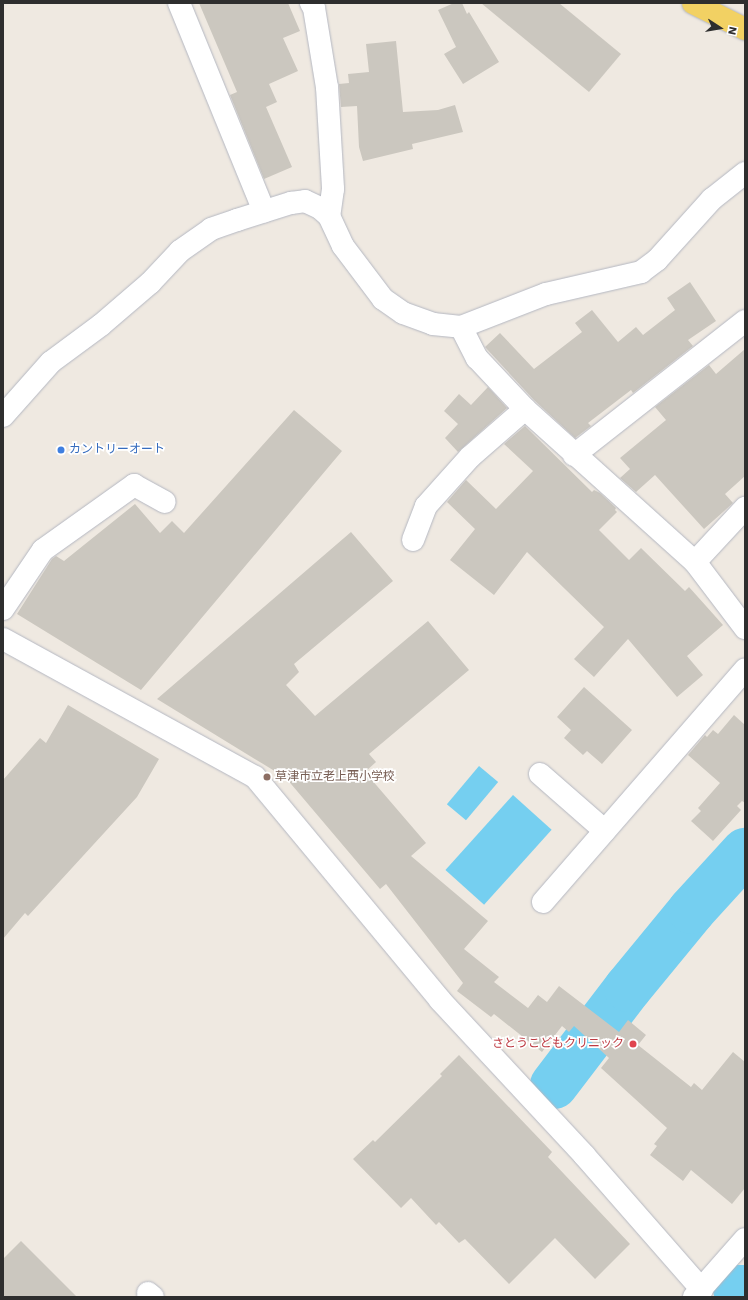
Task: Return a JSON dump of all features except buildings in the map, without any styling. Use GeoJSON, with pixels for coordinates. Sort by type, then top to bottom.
{"type":"FeatureCollection","features":[{"type":"Feature","properties":{"kind":"main road"},"geometry":{"type":"LineString","coordinates":[[693,3],[745,28]]}},
{"type":"Feature","properties":{"kind":"street"},"geometry":{"type":"LineString","coordinates":[[179,3],[264,211]]}},
{"type":"Feature","properties":{"kind":"street"},"geometry":{"type":"LineString","coordinates":[[311,3],[314,8],[327,87],[333,189],[329,216]]}},
{"type":"Feature","properties":{"kind":"street"},"geometry":{"type":"LineString","coordinates":[[3,416],[51,362],[107,320],[150,283],[180,251],[211,229],[291,202],[305,201],[320,208],[329,216],[343,246],[382,299],[403,313],[425,321],[460,327],[546,294],[641,272],[657,260],[712,199],[745,173]]}},
{"type":"Feature","properties":{"kind":"street"},"geometry":{"type":"LineString","coordinates":[[574,455],[745,321]]}},
{"type":"Feature","properties":{"kind":"street"},"geometry":{"type":"LineString","coordinates":[[460,327],[477,358],[525,409],[574,455],[695,562],[745,628]]}},
{"type":"Feature","properties":{"kind":"street"},"geometry":{"type":"LineString","coordinates":[[413,540],[426,506],[470,457],[525,409]]}},
{"type":"Feature","properties":{"kind":"street"},"geometry":{"type":"LineString","coordinates":[[3,609],[43,550],[134,485],[165,502]]}},
{"type":"Feature","properties":{"kind":"street"},"geometry":{"type":"LineString","coordinates":[[695,562],[745,508]]}},
{"type":"Feature","properties":{"kind":"street"},"geometry":{"type":"LineString","coordinates":[[3,639],[255,777],[440,1000],[584,1156],[698,1293],[745,1239]]}},
{"type":"Feature","properties":{"kind":"street"},"geometry":{"type":"LineString","coordinates":[[543,902],[745,670]]}},
{"type":"Feature","properties":{"kind":"street"},"geometry":{"type":"LineString","coordinates":[[540,774],[605,831]]}},
{"type":"Feature","properties":{"kind":"water"},"geometry":{"type":"Polygon","coordinates":[[[479,766],[498,782],[466,820],[447,804],[479,766]]]}},
{"type":"Feature","properties":{"kind":"water"},"geometry":{"type":"Polygon","coordinates":[[[513,795],[552,830],[484,905],[445,870],[513,795]]]}},
{"type":"Feature","properties":{"kind":"waterway"},"geometry":{"type":"LineString","coordinates":[[554,1085],[628,988],[692,910],[745,852]]}},
{"type":"Feature","properties":{"kind":"waterway"},"geometry":{"type":"LineString","coordinates":[[737,1289],[745,1289]]}},
{"type":"Feature","properties":{"kind":"place","name":"カントリーオート"},"geometry":{"type":"Point","coordinates":[61,450]}},
{"type":"Feature","properties":{"kind":"place","name":"草津市立老上西小学校"},"geometry":{"type":"Point","coordinates":[267,777]}},
{"type":"Feature","properties":{"kind":"place","name":"さとうこどもクリニック"},"geometry":{"type":"Point","coordinates":[633,1044]}}]}
